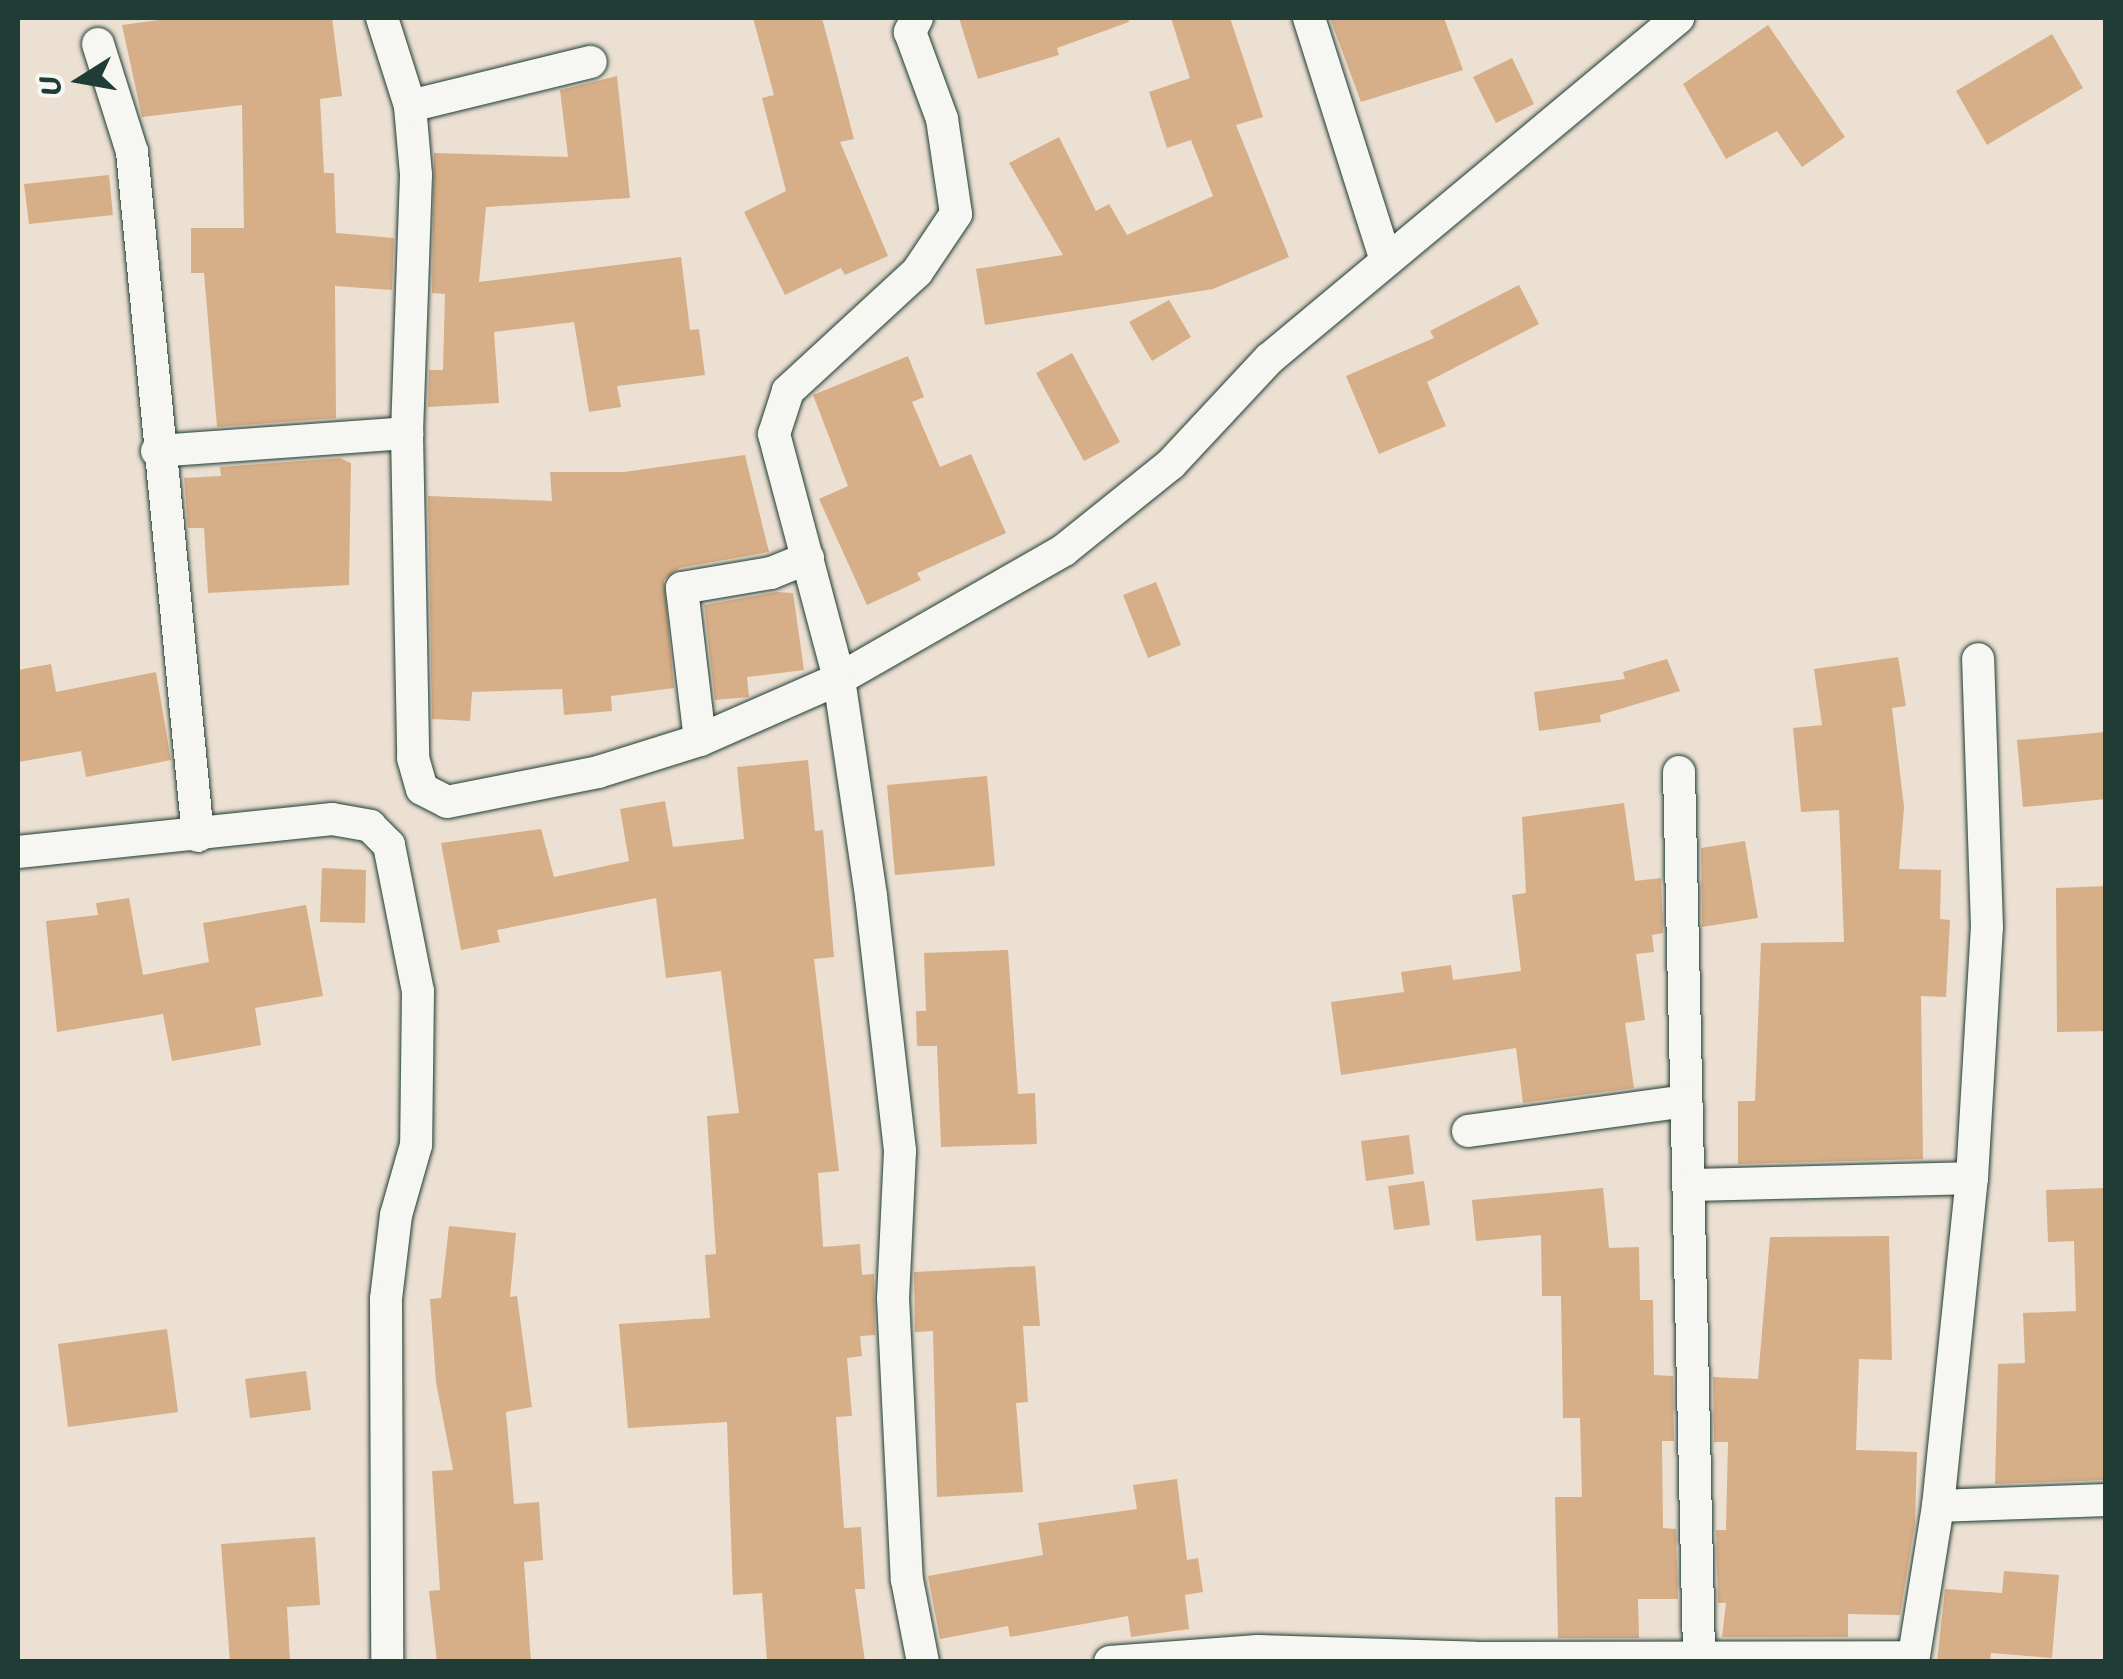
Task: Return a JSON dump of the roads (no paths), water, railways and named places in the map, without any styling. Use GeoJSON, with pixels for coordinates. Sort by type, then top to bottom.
{"type":"FeatureCollection","features":[{"type":"Feature","properties":{"kind":"street"},"geometry":{"type":"LineString","coordinates":[[382,18],[410,106],[416,278],[407,433],[414,775],[422,789],[447,802],[598,772],[700,740],[839,678],[963,612],[1114,514],[1269,359],[1385,258],[1678,18]]}},
{"type":"Feature","properties":{"kind":"street"},"geometry":{"type":"LineString","coordinates":[[1309,18],[1385,258]]}},
{"type":"Feature","properties":{"kind":"street"},"geometry":{"type":"LineString","coordinates":[[909,22],[942,119],[956,214],[917,272],[780,404],[774,434],[839,678],[900,1151],[893,1298],[907,1580],[923,1662]]}},
{"type":"Feature","properties":{"kind":"street"},"geometry":{"type":"LineString","coordinates":[[98,44],[132,152],[157,452],[198,836]]}},
{"type":"Feature","properties":{"kind":"street"},"geometry":{"type":"LineString","coordinates":[[410,106],[592,62]]}},
{"type":"Feature","properties":{"kind":"street"},"geometry":{"type":"LineString","coordinates":[[157,452],[407,433]]}},
{"type":"Feature","properties":{"kind":"street"},"geometry":{"type":"LineString","coordinates":[[700,740],[682,588],[771,573],[808,558]]}},
{"type":"Feature","properties":{"kind":"street"},"geometry":{"type":"LineString","coordinates":[[1110,1662],[1258,1651],[1913,1659],[1938,1506],[1972,1178],[1986,927],[1978,660]]}},
{"type":"Feature","properties":{"kind":"street"},"geometry":{"type":"LineString","coordinates":[[1679,772],[1699,1656]]}},
{"type":"Feature","properties":{"kind":"street"},"geometry":{"type":"LineString","coordinates":[[18,852],[332,819],[370,826],[389,845],[402,885],[418,991],[416,1145],[396,1215],[386,1299],[386,1662]]}},
{"type":"Feature","properties":{"kind":"street"},"geometry":{"type":"LineString","coordinates":[[1468,1131],[1686,1101]]}},
{"type":"Feature","properties":{"kind":"street"},"geometry":{"type":"LineString","coordinates":[[1688,1185],[1972,1178]]}},
{"type":"Feature","properties":{"kind":"street"},"geometry":{"type":"LineString","coordinates":[[1938,1506],[2106,1500]]}}]}
